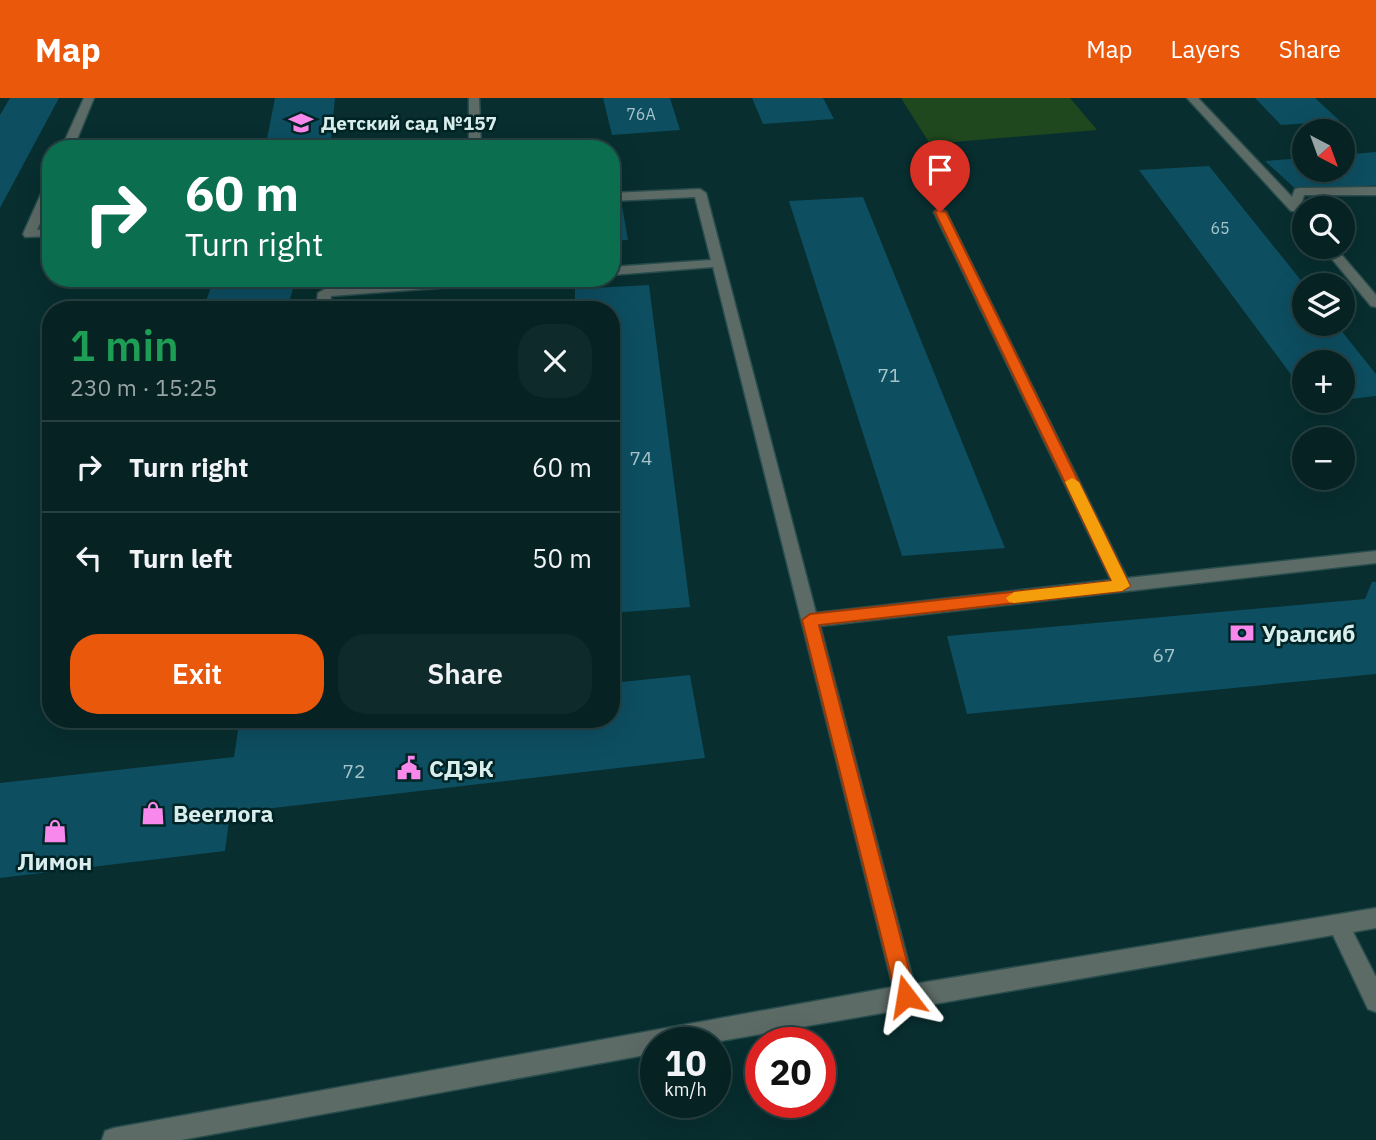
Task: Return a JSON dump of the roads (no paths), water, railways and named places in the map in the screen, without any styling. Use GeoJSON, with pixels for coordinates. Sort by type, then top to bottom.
{"type":"FeatureCollection","features":[{"type":"Feature","properties":{"kind":"street"},"geometry":{"type":"LineString","coordinates":[[71,140],[89,98]]}},
{"type":"Feature","properties":{"kind":"street"},"geometry":{"type":"LineString","coordinates":[[474,98],[475,140]]}},
{"type":"Feature","properties":{"kind":"street"},"geometry":{"type":"LineString","coordinates":[[1192,98],[1292,205]]}},
{"type":"Feature","properties":{"kind":"street"},"geometry":{"type":"LineString","coordinates":[[1299,196],[1299,192],[1376,191]]}},
{"type":"Feature","properties":{"kind":"street"},"geometry":{"type":"LineString","coordinates":[[620,197],[701,193],[906,996]]}},
{"type":"Feature","properties":{"kind":"street"},"geometry":{"type":"LineString","coordinates":[[42,205],[29,234],[42,233]]}},
{"type":"Feature","properties":{"kind":"street"},"geometry":{"type":"LineString","coordinates":[[940,212],[1122,586]]}},
{"type":"Feature","properties":{"kind":"street"},"geometry":{"type":"LineString","coordinates":[[1338,259],[1376,303]]}},
{"type":"Feature","properties":{"kind":"street"},"geometry":{"type":"LineString","coordinates":[[620,270],[719,262]]}},
{"type":"Feature","properties":{"kind":"street"},"geometry":{"type":"LineString","coordinates":[[325,301],[327,287]]}},
{"type":"Feature","properties":{"kind":"street"},"geometry":{"type":"LineString","coordinates":[[326,293],[403,287]]}},
{"type":"Feature","properties":{"kind":"street"},"geometry":{"type":"LineString","coordinates":[[810,620],[1376,557]]}},
{"type":"Feature","properties":{"kind":"street"},"geometry":{"type":"LineString","coordinates":[[114,1140],[906,996],[1376,918]]}},
{"type":"Feature","properties":{"kind":"street"},"geometry":{"type":"LineString","coordinates":[[1339,925],[1376,1001]]}},
{"type":"Feature","properties":{"kind":"place","name":"Детский сад №157"},"geometry":{"type":"Point","coordinates":[301,123]}},
{"type":"Feature","properties":{"kind":"place","name":"Уралсиб"},"geometry":{"type":"Point","coordinates":[1242,633]}},
{"type":"Feature","properties":{"kind":"place","name":"СДЭК"},"geometry":{"type":"Point","coordinates":[409,768]}},
{"type":"Feature","properties":{"kind":"place","name":"Beerлога"},"geometry":{"type":"Point","coordinates":[153,813]}},
{"type":"Feature","properties":{"kind":"place","name":"Лимон"},"geometry":{"type":"Point","coordinates":[55,831]}}]}
